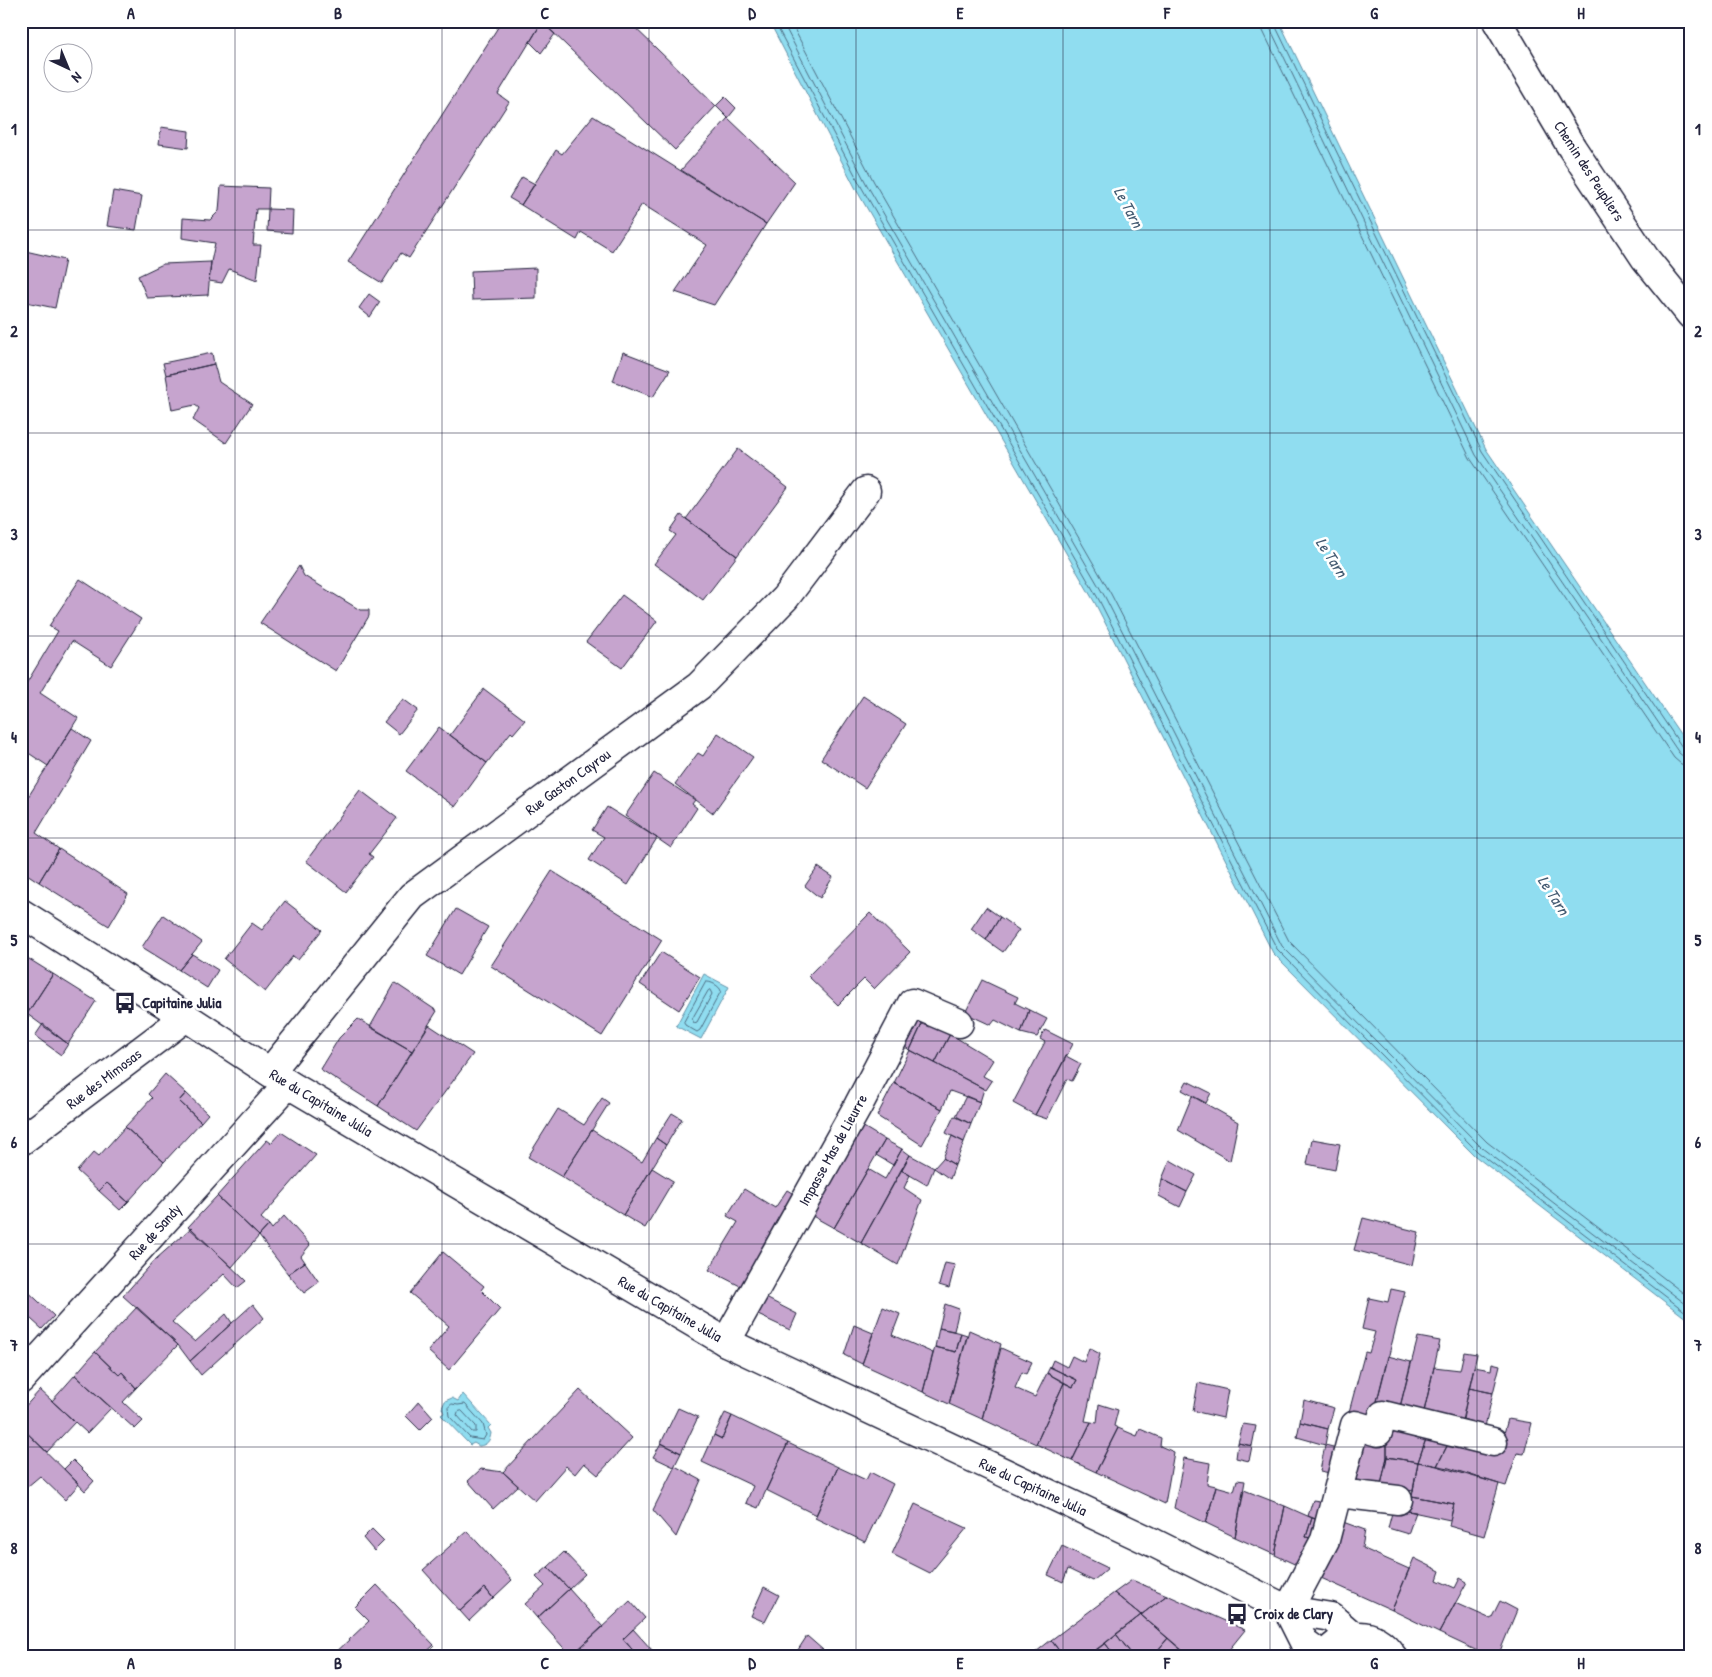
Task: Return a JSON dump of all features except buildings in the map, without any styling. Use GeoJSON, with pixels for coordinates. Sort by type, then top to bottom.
{"type":"FeatureCollection","features":[{"type":"Feature","properties":{"kind":"street","name":"Chemin des Peupliers"},"geometry":{"type":"LineString","coordinates":[[1497,21],[1582,164],[1645,258],[1691,314]]}},
{"type":"Feature","properties":{"kind":"street","name":"Rue Gaston Cayrou"},"geometry":{"type":"LineString","coordinates":[[279,1078],[412,896],[699,686],[785,598],[866,491]]}},
{"type":"Feature","properties":{"kind":"street","name":"Rue du Capitaine Julia"},"geometry":{"type":"LineString","coordinates":[[21,913],[186,1016],[279,1078],[726,1342],[1154,1543],[1288,1610],[1331,1617],[1353,1636],[1364,1636],[1385,1646],[1392,1656]]}},
{"type":"Feature","properties":{"kind":"street","name":"Impasse Mas de Lieurre"},"geometry":{"type":"LineString","coordinates":[[726,1342],[858,1106],[912,1002],[959,1023]]}},
{"type":"Feature","properties":{"kind":"street","name":"Rue des Mimosas"},"geometry":{"type":"LineString","coordinates":[[21,1141],[186,1016]]}},
{"type":"Feature","properties":{"kind":"street","name":"Rue de Sandy"},"geometry":{"type":"LineString","coordinates":[[21,1379],[279,1078]]}},
{"type":"Feature","properties":{"kind":"street"},"geometry":{"type":"LineString","coordinates":[[1353,1636],[1341,1640],[1324,1656],[1304,1642],[1288,1610],[1325,1540],[1355,1425],[1378,1432],[1383,1415],[1493,1442]]}},
{"type":"Feature","properties":{"kind":"street"},"geometry":{"type":"LineString","coordinates":[[1338,1493],[1398,1500]]}},
{"type":"Feature","properties":{"kind":"water","name":"Le Tarn"},"geometry":{"type":"Polygon","coordinates":[[[769,21],[1279,21],[1486,449],[1691,750],[1691,1322],[1475,1156],[1273,953],[1095,603],[857,191],[769,21]]]}},
{"type":"Feature","properties":{"kind":"water"},"geometry":{"type":"Polygon","coordinates":[[[704,974],[729,987],[701,1039],[676,1026],[704,974]]]}},
{"type":"Feature","properties":{"kind":"water"},"geometry":{"type":"Polygon","coordinates":[[[463,1394],[491,1425],[488,1428],[491,1433],[490,1438],[484,1445],[479,1446],[474,1443],[470,1445],[441,1415],[444,1413],[442,1408],[445,1401],[452,1398],[458,1401],[463,1394]]]}},
{"type":"Feature","properties":{"kind":"place","name":"Capitaine Julia"},"geometry":{"type":"Point","coordinates":[125,1003]}},
{"type":"Feature","properties":{"kind":"place","name":"Croix de Clary"},"geometry":{"type":"Point","coordinates":[1237,1614]}}]}
